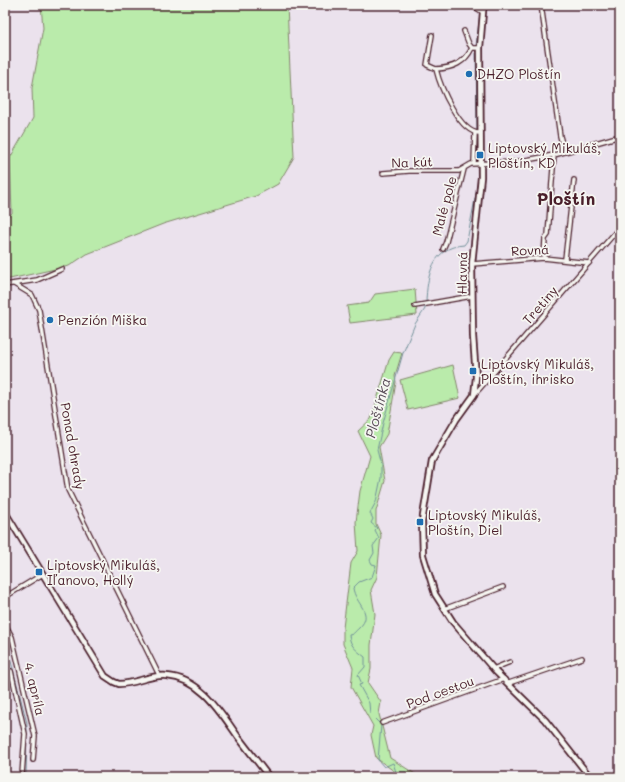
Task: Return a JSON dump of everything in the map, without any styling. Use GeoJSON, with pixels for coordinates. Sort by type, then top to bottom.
{"type":"FeatureCollection","features":[{"type":"Feature","properties":{"kind":"street"},"geometry":{"type":"LineString","coordinates":[[471,5],[482,14]]}},
{"type":"Feature","properties":{"kind":"street"},"geometry":{"type":"LineString","coordinates":[[486,5],[482,14],[476,48],[478,163],[515,162],[554,155],[620,136]]}},
{"type":"Feature","properties":{"kind":"street"},"geometry":{"type":"LineString","coordinates":[[541,5],[560,136],[564,152]]}},
{"type":"Feature","properties":{"kind":"street"},"geometry":{"type":"LineString","coordinates":[[464,31],[469,44],[476,48]]}},
{"type":"Feature","properties":{"kind":"street"},"geometry":{"type":"LineString","coordinates":[[432,35],[427,62],[430,67],[436,69],[450,67],[463,62],[476,48]]}},
{"type":"Feature","properties":{"kind":"street"},"geometry":{"type":"LineString","coordinates":[[436,69],[444,93],[453,110],[478,133]]}},
{"type":"Feature","properties":{"kind":"street","name":"Hlavná"},"geometry":{"type":"LineString","coordinates":[[474,395],[476,383],[472,264],[478,163],[481,157],[478,133]]}},
{"type":"Feature","properties":{"kind":"street"},"geometry":{"type":"LineString","coordinates":[[544,258],[545,239],[548,235],[554,155]]}},
{"type":"Feature","properties":{"kind":"street","name":"Na kút"},"geometry":{"type":"LineString","coordinates":[[383,173],[457,171],[478,163]]}},
{"type":"Feature","properties":{"kind":"street","name":"Malé pole"},"geometry":{"type":"LineString","coordinates":[[443,248],[446,242],[464,168]]}},
{"type":"Feature","properties":{"kind":"street"},"geometry":{"type":"LineString","coordinates":[[565,259],[574,180]]}},
{"type":"Feature","properties":{"kind":"street","name":"Tretiny"},"geometry":{"type":"LineString","coordinates":[[474,395],[620,227]]}},
{"type":"Feature","properties":{"kind":"street","name":"Rovná"},"geometry":{"type":"LineString","coordinates":[[472,264],[544,258],[565,259],[589,263]]}},
{"type":"Feature","properties":{"kind":"street"},"geometry":{"type":"LineString","coordinates":[[5,286],[37,280],[62,269]]}},
{"type":"Feature","properties":{"kind":"street","name":"Ponad ohrady"},"geometry":{"type":"LineString","coordinates":[[14,284],[32,295],[39,310],[57,409],[68,490],[159,675]]}},
{"type":"Feature","properties":{"kind":"street"},"geometry":{"type":"LineString","coordinates":[[415,306],[472,296]]}},
{"type":"Feature","properties":{"kind":"street"},"geometry":{"type":"LineString","coordinates":[[474,395],[456,420],[433,457],[423,509],[421,543],[424,562],[435,594],[453,622],[493,669],[509,683],[551,726],[590,777]]}},
{"type":"Feature","properties":{"kind":"street"},"geometry":{"type":"LineString","coordinates":[[5,512],[100,669],[109,679],[119,684],[126,684],[159,675],[181,679],[202,692],[214,705],[269,777]]}},
{"type":"Feature","properties":{"kind":"street"},"geometry":{"type":"LineString","coordinates":[[5,597],[43,574]]}},
{"type":"Feature","properties":{"kind":"street"},"geometry":{"type":"LineString","coordinates":[[444,609],[504,587]]}},
{"type":"Feature","properties":{"kind":"street","name":"4. apríla"},"geometry":{"type":"LineString","coordinates":[[5,624],[12,637],[22,702],[24,734],[22,774]]}},
{"type":"Feature","properties":{"kind":"street"},"geometry":{"type":"LineString","coordinates":[[509,683],[582,658]]}},
{"type":"Feature","properties":{"kind":"street"},"geometry":{"type":"LineString","coordinates":[[493,669],[510,662]]}},
{"type":"Feature","properties":{"kind":"street","name":"4. apríla"},"geometry":{"type":"LineString","coordinates":[[11,671],[35,736],[33,760]]}},
{"type":"Feature","properties":{"kind":"street","name":"Pod cestou"},"geometry":{"type":"LineString","coordinates":[[382,723],[504,679]]}},
{"type":"Feature","properties":{"kind":"green space"},"geometry":{"type":"Polygon","coordinates":[[[41,5],[287,5],[294,157],[278,184],[256,196],[163,224],[87,254],[69,266],[5,280],[5,219],[12,213],[10,158],[33,118],[32,88],[43,28],[41,5]]]}},
{"type":"Feature","properties":{"kind":"green space"},"geometry":{"type":"Polygon","coordinates":[[[415,289],[417,315],[350,323],[347,306],[369,303],[375,294],[415,289]]]}},
{"type":"Feature","properties":{"kind":"green space"},"geometry":{"type":"Polygon","coordinates":[[[394,352],[402,353],[395,376],[396,382],[387,434],[379,447],[385,481],[376,511],[376,524],[381,535],[377,577],[371,590],[375,614],[371,645],[371,669],[368,683],[381,702],[379,714],[390,758],[420,777],[402,777],[376,758],[371,735],[373,726],[351,687],[353,668],[343,644],[343,628],[351,563],[358,551],[356,522],[360,491],[370,456],[358,431],[371,419],[389,360],[394,352]]]}},
{"type":"Feature","properties":{"kind":"green space"},"geometry":{"type":"Polygon","coordinates":[[[453,365],[460,398],[408,410],[400,380],[453,365]]]}},
{"type":"Feature","properties":{"kind":"waterway","name":"Ploštínka"},"geometry":{"type":"LineString","coordinates":[[482,9],[483,5]]}},
{"type":"Feature","properties":{"kind":"waterway","name":"Ploštínka"},"geometry":{"type":"LineString","coordinates":[[476,46],[480,13]]}},
{"type":"Feature","properties":{"kind":"waterway","name":"Ploštínka"},"geometry":{"type":"LineString","coordinates":[[476,49],[477,130]]}},
{"type":"Feature","properties":{"kind":"waterway","name":"Ploštínka"},"geometry":{"type":"LineString","coordinates":[[477,133],[478,162]]}},
{"type":"Feature","properties":{"kind":"waterway","name":"Ploštínka"},"geometry":{"type":"LineString","coordinates":[[426,302],[428,282],[433,264],[445,251],[453,247],[464,245],[467,241],[478,183],[478,165]]}},
{"type":"Feature","properties":{"kind":"waterway","name":"Ploštínka"},"geometry":{"type":"LineString","coordinates":[[407,777],[406,772],[396,772],[393,763],[384,767],[378,760],[381,725],[370,714],[369,703],[359,685],[362,684],[358,675],[365,667],[365,657],[352,645],[349,635],[354,633],[359,628],[365,618],[365,613],[354,594],[353,588],[359,582],[372,577],[376,565],[372,564],[370,560],[374,553],[373,546],[379,538],[375,530],[377,528],[371,523],[373,519],[370,513],[376,502],[381,478],[381,465],[377,450],[383,423],[403,353],[415,324],[425,309],[425,305]]}},
{"type":"Feature","properties":{"kind":"waterway"},"geometry":{"type":"LineString","coordinates":[[5,638],[27,723],[26,777]]}},
{"type":"Feature","properties":{"kind":"place","name":"DHZO Ploštín"},"geometry":{"type":"Point","coordinates":[469,74]}},
{"type":"Feature","properties":{"kind":"place","name":"Liptovský Mikuláš, Ploštín, KD"},"geometry":{"type":"Point","coordinates":[480,155]}},
{"type":"Feature","properties":{"kind":"place","name":"Penzión Miška"},"geometry":{"type":"Point","coordinates":[50,320]}},
{"type":"Feature","properties":{"kind":"place","name":"Liptovský Mikuláš, Ploštín, ihrisko"},"geometry":{"type":"Point","coordinates":[473,371]}},
{"type":"Feature","properties":{"kind":"place","name":"Liptovský Mikuláš, Ploštín, Diel"},"geometry":{"type":"Point","coordinates":[420,522]}},
{"type":"Feature","properties":{"kind":"place","name":"Liptovský Mikuláš, Iľanovo, Hollý"},"geometry":{"type":"Point","coordinates":[39,572]}},
{"type":"Feature","properties":{"kind":"district","name":"Ploštín"},"geometry":{"type":"Point","coordinates":[566,199]}}]}
